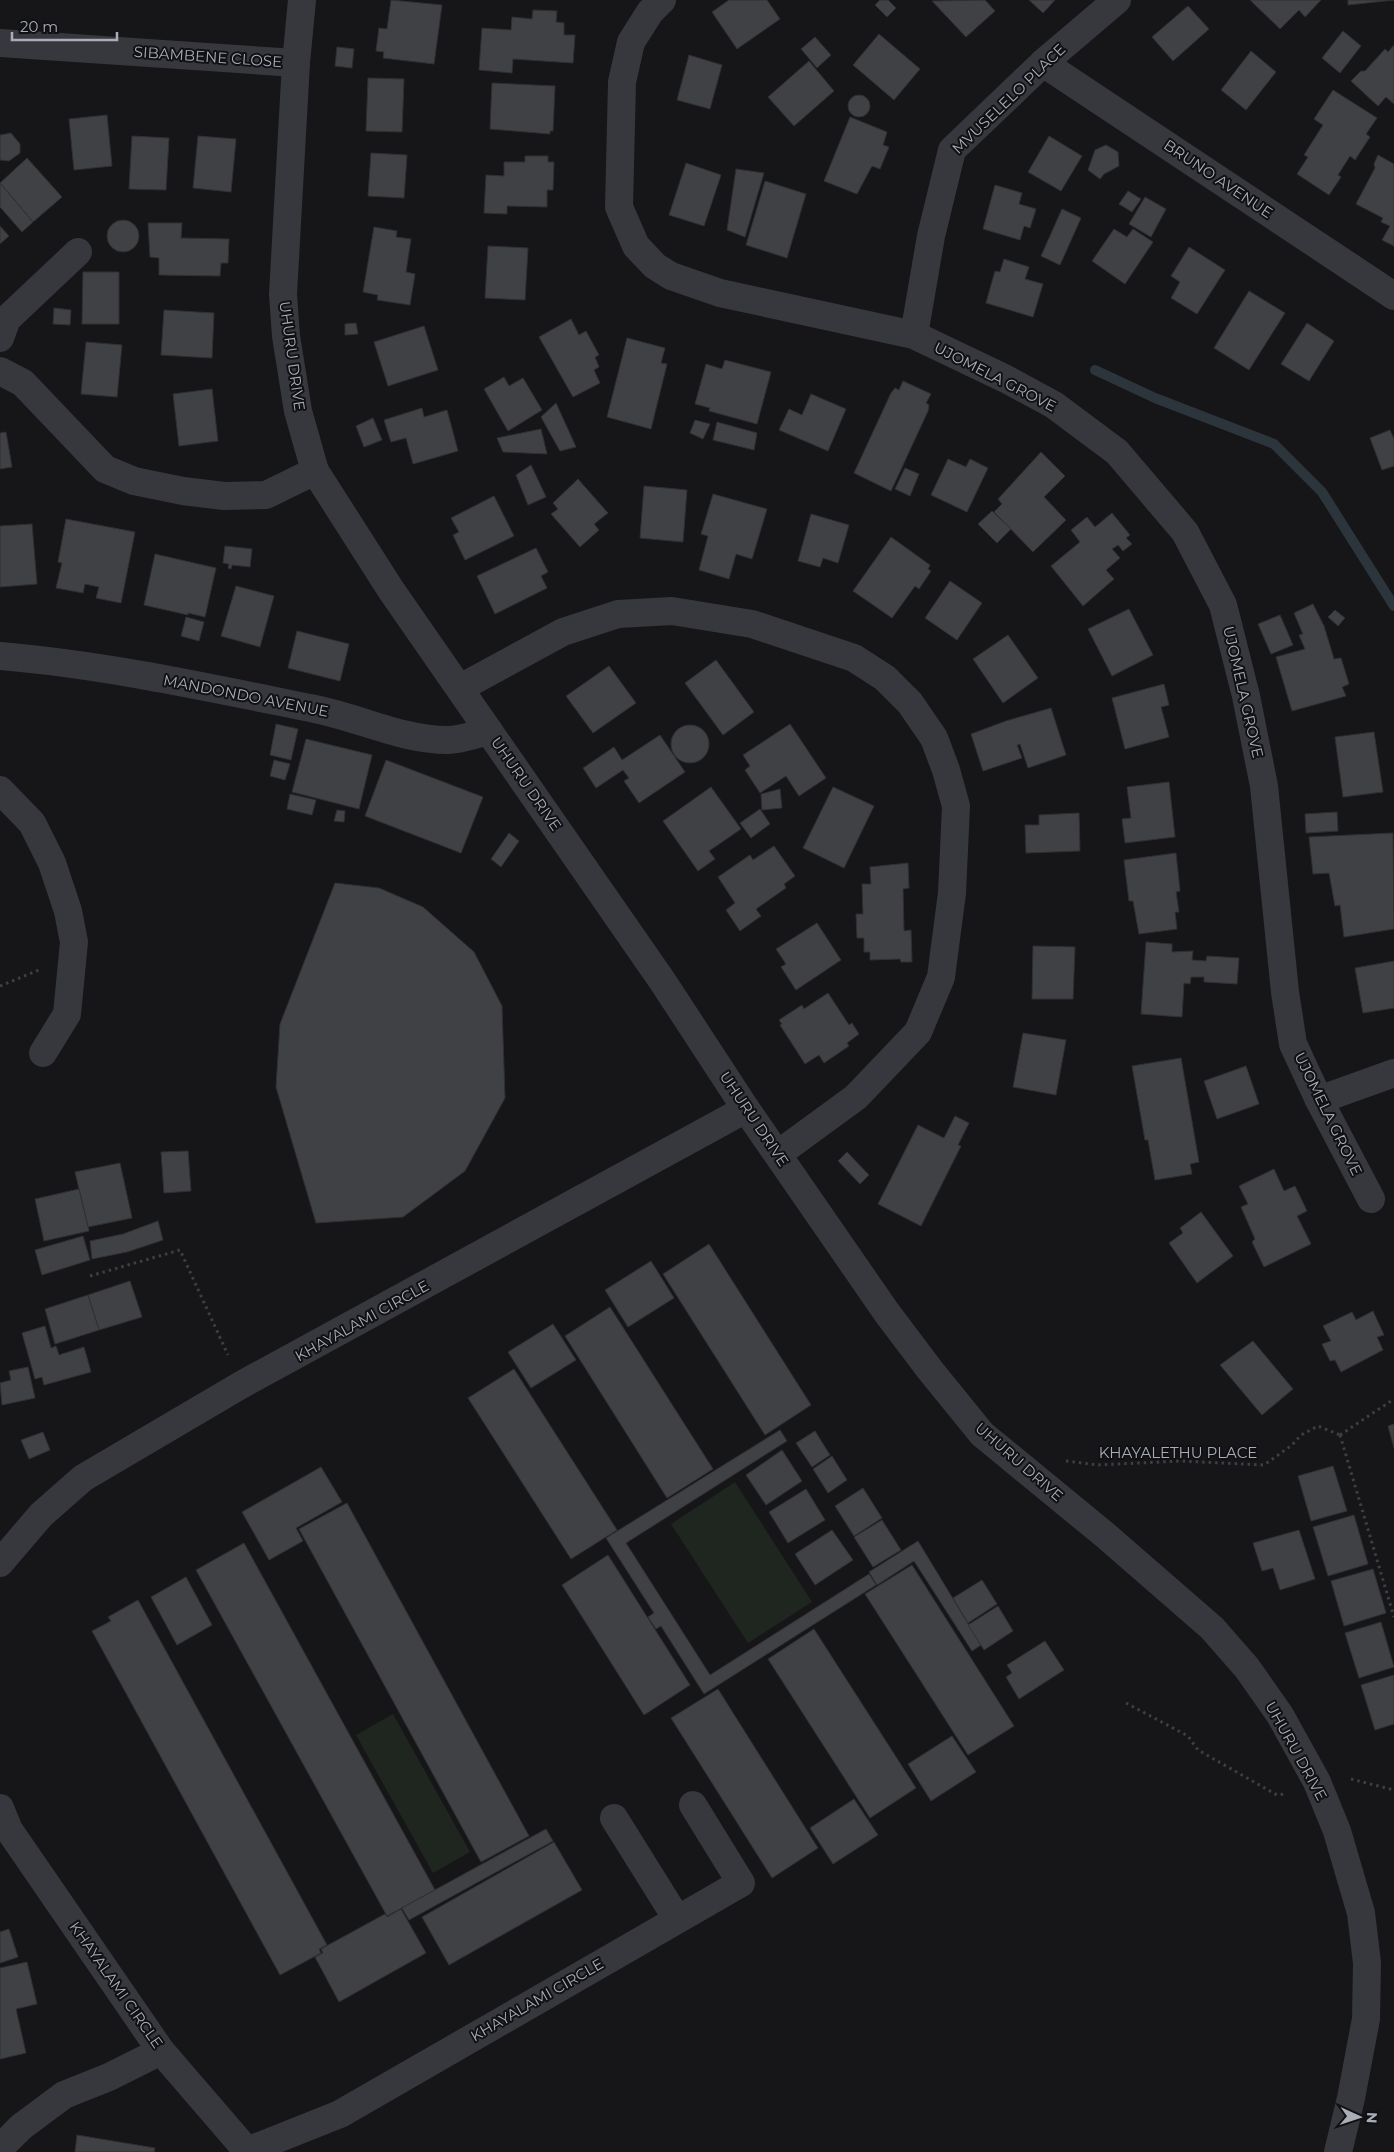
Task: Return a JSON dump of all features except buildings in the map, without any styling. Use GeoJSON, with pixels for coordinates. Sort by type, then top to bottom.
{"type":"FeatureCollection","features":[{"type":"Feature","properties":{"kind":"street","name":"UHURU DRIVE"},"geometry":{"type":"LineString","coordinates":[[302,0],[296,63],[283,294],[286,336],[298,411],[315,471],[391,590],[657,974],[746,1109],[886,1313],[930,1370],[982,1434],[1032,1473],[1212,1628],[1247,1668],[1280,1715],[1317,1782],[1337,1832],[1361,1913],[1367,1963],[1366,2020],[1351,2098],[1338,2152]]}},
{"type":"Feature","properties":{"kind":"street","name":"UJOMELA GROVE"},"geometry":{"type":"LineString","coordinates":[[662,0],[650,12],[631,42],[622,82],[619,207],[636,246],[655,266],[671,276],[720,293],[914,335],[1006,379],[1054,405],[1118,452],[1185,532],[1223,605],[1246,696],[1264,786],[1285,992],[1293,1044],[1319,1100],[1370,1199]]}},
{"type":"Feature","properties":{"kind":"street","name":"MVUSELELO PLACE"},"geometry":{"type":"LineString","coordinates":[[914,335],[931,236],[952,150],[1043,63],[1117,0]]}},
{"type":"Feature","properties":{"kind":"street","name":"SIBAMBENE CLOSE"},"geometry":{"type":"LineString","coordinates":[[0,43],[296,63]]}},
{"type":"Feature","properties":{"kind":"street","name":"BRUNO AVENUE"},"geometry":{"type":"LineString","coordinates":[[1043,63],[1394,296]]}},
{"type":"Feature","properties":{"kind":"street"},"geometry":{"type":"LineString","coordinates":[[0,338],[7,319],[78,252]]}},
{"type":"Feature","properties":{"kind":"street"},"geometry":{"type":"LineString","coordinates":[[0,371],[23,383],[105,469],[134,481],[183,491],[224,496],[266,495],[315,471]]}},
{"type":"Feature","properties":{"kind":"street"},"geometry":{"type":"LineString","coordinates":[[460,688],[563,632],[618,614],[672,611],[752,624],[854,658],[885,678],[910,703],[934,738],[946,770],[956,806],[952,893],[941,977],[918,1032],[856,1097],[778,1154]]}},
{"type":"Feature","properties":{"kind":"street","name":"MANDONDO AVENUE"},"geometry":{"type":"LineString","coordinates":[[0,656],[56,661],[242,694],[328,712],[401,734],[449,740],[489,731]]}},
{"type":"Feature","properties":{"kind":"street"},"geometry":{"type":"LineString","coordinates":[[0,790],[32,823],[52,863],[68,911],[74,942],[68,1014],[43,1053]]}},
{"type":"Feature","properties":{"kind":"street"},"geometry":{"type":"LineString","coordinates":[[1319,1100],[1394,1073]]}},
{"type":"Feature","properties":{"kind":"street","name":"KHAYALAMI CIRCLE"},"geometry":{"type":"LineString","coordinates":[[0,1563],[41,1515],[83,1478],[242,1385],[746,1109]]}},
{"type":"Feature","properties":{"kind":"street","name":"KHAYALAMI CIRCLE"},"geometry":{"type":"LineString","coordinates":[[0,1808],[9,1830],[161,2050],[248,2151],[340,2114],[741,1883],[693,1805]]}},
{"type":"Feature","properties":{"kind":"street"},"geometry":{"type":"LineString","coordinates":[[614,1818],[677,1920]]}},
{"type":"Feature","properties":{"kind":"street"},"geometry":{"type":"LineString","coordinates":[[0,2148],[21,2127],[64,2095],[109,2077],[161,2050]]}},
{"type":"Feature","properties":{"kind":"path"},"geometry":{"type":"LineString","coordinates":[[90,1276],[180,1250],[242,1385]]}},
{"type":"Feature","properties":{"kind":"path"},"geometry":{"type":"LineString","coordinates":[[1394,1399],[1340,1435],[1394,1617]]}},
{"type":"Feature","properties":{"kind":"path","name":"KHAYALETHU PLACE"},"geometry":{"type":"LineString","coordinates":[[1032,1473],[1050,1459],[1098,1465],[1181,1462],[1264,1465],[1292,1445],[1301,1435],[1318,1426],[1340,1435]]}},
{"type":"Feature","properties":{"kind":"path"},"geometry":{"type":"LineString","coordinates":[[1126,1703],[1188,1736],[1198,1750],[1277,1795],[1301,1791],[1317,1782],[1336,1776],[1394,1790]]}},
{"type":"Feature","properties":{"kind":"shaded area"},"geometry":{"type":"Polygon","coordinates":[[[735,1482],[812,1602],[748,1643],[671,1524],[735,1482]]]}},
{"type":"Feature","properties":{"kind":"shaded area"},"geometry":{"type":"Polygon","coordinates":[[[393,1714],[470,1852],[433,1873],[356,1735],[393,1714]]]}},
{"type":"Feature","properties":{"kind":"waterway"},"geometry":{"type":"LineString","coordinates":[[1095,370],[1155,398],[1274,444],[1322,492],[1394,606]]}}]}
